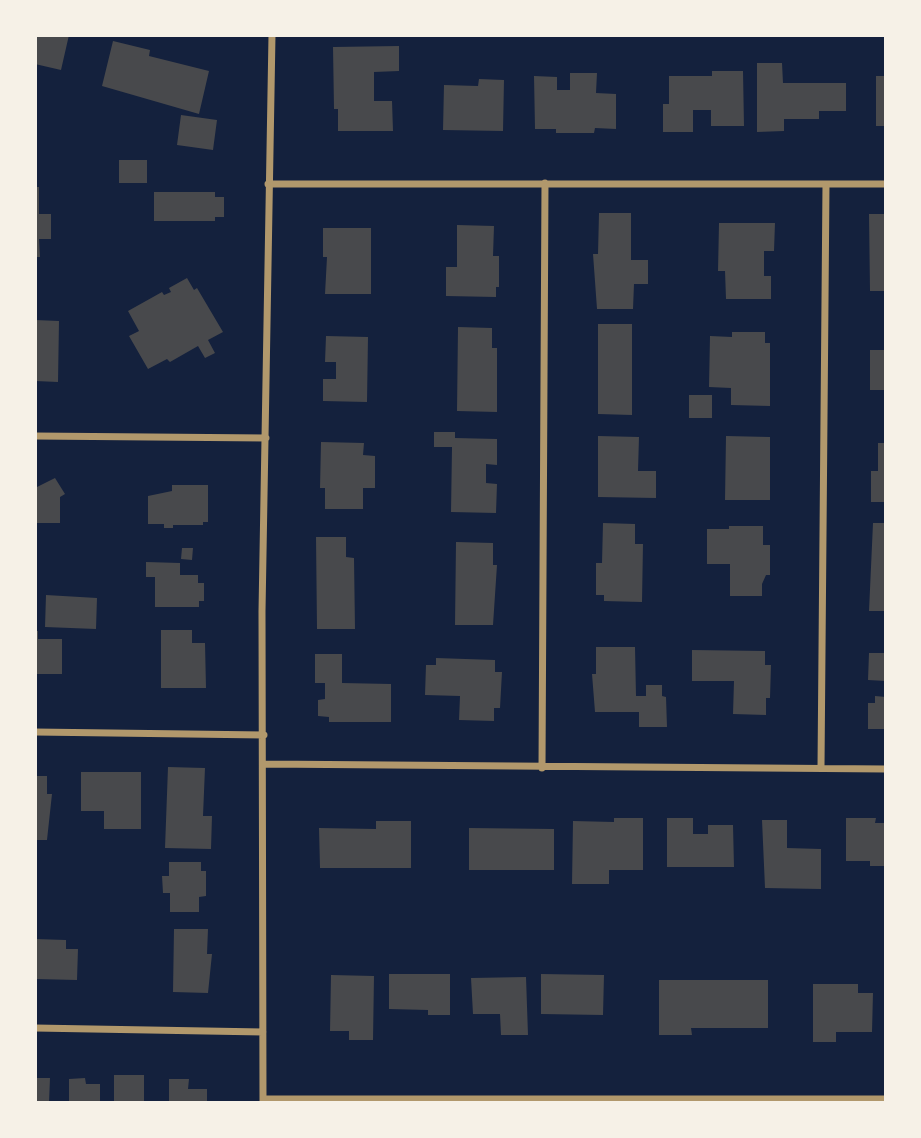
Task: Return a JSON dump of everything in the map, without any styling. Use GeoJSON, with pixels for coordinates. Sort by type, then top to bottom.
{"type":"FeatureCollection","features":[{"type":"Feature","properties":{"kind":"street"},"geometry":{"type":"LineString","coordinates":[[272,35],[262,611],[265,764],[263,1101],[886,1099]]}},
{"type":"Feature","properties":{"kind":"street"},"geometry":{"type":"LineString","coordinates":[[542,768],[545,183]]}},
{"type":"Feature","properties":{"kind":"street"},"geometry":{"type":"LineString","coordinates":[[268,184],[886,184]]}},
{"type":"Feature","properties":{"kind":"street"},"geometry":{"type":"LineString","coordinates":[[821,767],[826,184]]}},
{"type":"Feature","properties":{"kind":"street"},"geometry":{"type":"LineString","coordinates":[[35,436],[265,438]]}},
{"type":"Feature","properties":{"kind":"street"},"geometry":{"type":"LineString","coordinates":[[35,732],[264,735]]}},
{"type":"Feature","properties":{"kind":"street"},"geometry":{"type":"LineString","coordinates":[[265,764],[886,769]]}},
{"type":"Feature","properties":{"kind":"street"},"geometry":{"type":"LineString","coordinates":[[35,1028],[263,1032]]}},
{"type":"Feature","properties":{"kind":"building"},"geometry":{"type":"Polygon","coordinates":[[[35,35],[69,35],[61,70],[35,64],[35,35]]]}},
{"type":"Feature","properties":{"kind":"building"},"geometry":{"type":"Polygon","coordinates":[[[113,41],[150,50],[149,56],[209,71],[199,114],[102,86],[113,41]]]}},
{"type":"Feature","properties":{"kind":"building"},"geometry":{"type":"Polygon","coordinates":[[[399,46],[399,71],[374,72],[374,101],[392,101],[393,131],[338,131],[338,109],[334,109],[333,47],[399,46]]]}},
{"type":"Feature","properties":{"kind":"building"},"geometry":{"type":"Polygon","coordinates":[[[757,63],[782,63],[783,83],[846,83],[846,111],[819,111],[819,119],[784,119],[784,131],[757,132],[757,63]]]}},
{"type":"Feature","properties":{"kind":"building"},"geometry":{"type":"Polygon","coordinates":[[[712,71],[743,71],[744,126],[711,126],[711,110],[693,110],[693,132],[663,132],[663,104],[669,104],[669,76],[712,76],[712,71]]]}},
{"type":"Feature","properties":{"kind":"building"},"geometry":{"type":"Polygon","coordinates":[[[570,73],[597,73],[596,93],[616,94],[616,129],[595,128],[594,133],[556,133],[556,129],[535,129],[534,76],[557,77],[557,90],[570,90],[570,73]]]}},
{"type":"Feature","properties":{"kind":"building"},"geometry":{"type":"Polygon","coordinates":[[[876,76],[886,76],[886,126],[876,126],[876,76]]]}},
{"type":"Feature","properties":{"kind":"building"},"geometry":{"type":"Polygon","coordinates":[[[479,79],[504,80],[503,131],[443,130],[444,85],[478,86],[479,79]]]}},
{"type":"Feature","properties":{"kind":"building"},"geometry":{"type":"Polygon","coordinates":[[[181,115],[217,120],[213,150],[177,145],[181,115]]]}},
{"type":"Feature","properties":{"kind":"building"},"geometry":{"type":"Polygon","coordinates":[[[119,160],[147,160],[147,183],[119,183],[119,160]]]}},
{"type":"Feature","properties":{"kind":"building"},"geometry":{"type":"Polygon","coordinates":[[[35,187],[39,187],[39,214],[51,214],[51,239],[39,239],[40,257],[35,257],[35,187]]]}},
{"type":"Feature","properties":{"kind":"building"},"geometry":{"type":"Polygon","coordinates":[[[154,192],[215,192],[215,197],[224,197],[224,217],[215,217],[215,221],[154,221],[154,192]]]}},
{"type":"Feature","properties":{"kind":"building"},"geometry":{"type":"Polygon","coordinates":[[[599,213],[631,213],[631,260],[648,260],[648,284],[634,284],[633,309],[597,309],[593,254],[598,254],[599,213]]]}},
{"type":"Feature","properties":{"kind":"building"},"geometry":{"type":"Polygon","coordinates":[[[869,214],[886,214],[886,291],[870,291],[869,214]]]}},
{"type":"Feature","properties":{"kind":"building"},"geometry":{"type":"Polygon","coordinates":[[[719,223],[775,223],[774,251],[764,251],[764,276],[771,276],[771,299],[726,299],[725,271],[718,271],[719,223]]]}},
{"type":"Feature","properties":{"kind":"building"},"geometry":{"type":"Polygon","coordinates":[[[457,225],[494,226],[493,256],[499,256],[499,287],[496,287],[496,297],[446,296],[446,267],[457,267],[457,225]]]}},
{"type":"Feature","properties":{"kind":"building"},"geometry":{"type":"Polygon","coordinates":[[[323,228],[371,228],[371,294],[325,294],[327,257],[323,257],[323,228]]]}},
{"type":"Feature","properties":{"kind":"building"},"geometry":{"type":"Polygon","coordinates":[[[187,278],[194,290],[197,288],[223,332],[208,340],[215,353],[205,358],[198,346],[170,362],[167,359],[148,369],[129,336],[139,331],[128,311],[162,292],[164,295],[171,292],[169,288],[187,278]]]}},
{"type":"Feature","properties":{"kind":"building"},"geometry":{"type":"Polygon","coordinates":[[[35,320],[59,321],[58,382],[35,381],[35,320]]]}},
{"type":"Feature","properties":{"kind":"building"},"geometry":{"type":"Polygon","coordinates":[[[598,324],[632,324],[632,415],[598,414],[598,324]]]}},
{"type":"Feature","properties":{"kind":"building"},"geometry":{"type":"Polygon","coordinates":[[[458,327],[492,328],[492,348],[497,348],[497,412],[457,411],[458,327]]]}},
{"type":"Feature","properties":{"kind":"building"},"geometry":{"type":"Polygon","coordinates":[[[732,332],[765,332],[765,343],[770,343],[770,406],[731,405],[731,388],[709,387],[710,336],[732,337],[732,332]]]}},
{"type":"Feature","properties":{"kind":"building"},"geometry":{"type":"Polygon","coordinates":[[[326,336],[368,337],[367,402],[323,401],[323,379],[336,379],[336,362],[325,362],[326,336]]]}},
{"type":"Feature","properties":{"kind":"building"},"geometry":{"type":"Polygon","coordinates":[[[870,350],[886,350],[886,390],[870,390],[870,350]]]}},
{"type":"Feature","properties":{"kind":"building"},"geometry":{"type":"Polygon","coordinates":[[[689,395],[712,395],[712,418],[689,418],[689,395]]]}},
{"type":"Feature","properties":{"kind":"building"},"geometry":{"type":"Polygon","coordinates":[[[434,432],[455,432],[455,438],[497,439],[497,465],[486,464],[486,483],[497,484],[496,513],[451,512],[452,447],[434,447],[434,432]]]}},
{"type":"Feature","properties":{"kind":"building"},"geometry":{"type":"Polygon","coordinates":[[[598,436],[639,437],[638,471],[656,471],[656,498],[598,497],[598,436]]]}},
{"type":"Feature","properties":{"kind":"building"},"geometry":{"type":"Polygon","coordinates":[[[726,436],[770,437],[770,500],[725,500],[726,436]]]}},
{"type":"Feature","properties":{"kind":"building"},"geometry":{"type":"Polygon","coordinates":[[[321,442],[364,443],[363,455],[375,456],[375,488],[363,488],[363,509],[325,509],[325,488],[320,488],[321,442]]]}},
{"type":"Feature","properties":{"kind":"building"},"geometry":{"type":"Polygon","coordinates":[[[878,443],[886,443],[886,502],[871,502],[871,471],[878,471],[878,443]]]}},
{"type":"Feature","properties":{"kind":"building"},"geometry":{"type":"Polygon","coordinates":[[[55,478],[65,494],[60,497],[60,523],[35,523],[35,488],[55,478]]]}},
{"type":"Feature","properties":{"kind":"building"},"geometry":{"type":"Polygon","coordinates":[[[172,485],[208,485],[208,522],[203,522],[203,525],[173,525],[173,528],[164,528],[164,524],[148,524],[148,496],[172,491],[172,485]]]}},
{"type":"Feature","properties":{"kind":"building"},"geometry":{"type":"Polygon","coordinates":[[[603,523],[635,524],[635,544],[643,544],[642,602],[604,601],[604,595],[596,595],[596,563],[602,563],[603,523]]]}},
{"type":"Feature","properties":{"kind":"building"},"geometry":{"type":"Polygon","coordinates":[[[873,523],[886,523],[886,611],[869,611],[873,523]]]}},
{"type":"Feature","properties":{"kind":"building"},"geometry":{"type":"Polygon","coordinates":[[[729,526],[763,526],[763,545],[770,545],[770,575],[766,575],[762,584],[762,596],[730,596],[730,564],[707,564],[707,529],[729,529],[729,526]]]}},
{"type":"Feature","properties":{"kind":"building"},"geometry":{"type":"Polygon","coordinates":[[[316,537],[346,537],[346,557],[354,558],[355,629],[317,629],[316,537]]]}},
{"type":"Feature","properties":{"kind":"building"},"geometry":{"type":"Polygon","coordinates":[[[456,542],[493,543],[493,565],[497,565],[493,625],[455,625],[456,542]]]}},
{"type":"Feature","properties":{"kind":"building"},"geometry":{"type":"Polygon","coordinates":[[[182,548],[193,548],[192,560],[181,559],[182,548]]]}},
{"type":"Feature","properties":{"kind":"building"},"geometry":{"type":"Polygon","coordinates":[[[146,562],[180,563],[180,575],[198,575],[198,583],[204,583],[204,601],[199,601],[199,607],[155,607],[155,577],[146,577],[146,562]]]}},
{"type":"Feature","properties":{"kind":"building"},"geometry":{"type":"Polygon","coordinates":[[[46,595],[97,598],[96,629],[45,627],[46,595]]]}},
{"type":"Feature","properties":{"kind":"building"},"geometry":{"type":"Polygon","coordinates":[[[161,630],[192,630],[192,643],[205,643],[206,688],[161,688],[161,630]]]}},
{"type":"Feature","properties":{"kind":"building"},"geometry":{"type":"Polygon","coordinates":[[[35,631],[38,631],[38,639],[62,639],[62,674],[35,674],[35,631]]]}},
{"type":"Feature","properties":{"kind":"building"},"geometry":{"type":"Polygon","coordinates":[[[596,647],[635,647],[636,696],[646,696],[646,685],[662,685],[662,696],[666,697],[667,727],[639,727],[639,712],[595,712],[592,674],[596,674],[596,647]]]}},
{"type":"Feature","properties":{"kind":"building"},"geometry":{"type":"Polygon","coordinates":[[[692,650],[765,651],[765,665],[771,665],[770,698],[766,698],[766,715],[733,714],[734,681],[692,681],[692,650]]]}},
{"type":"Feature","properties":{"kind":"building"},"geometry":{"type":"Polygon","coordinates":[[[869,653],[886,653],[886,681],[868,680],[869,653]]]}},
{"type":"Feature","properties":{"kind":"building"},"geometry":{"type":"Polygon","coordinates":[[[315,654],[342,654],[342,683],[391,684],[391,722],[329,722],[329,717],[318,716],[318,700],[325,699],[325,683],[315,683],[315,654]]]}},
{"type":"Feature","properties":{"kind":"building"},"geometry":{"type":"Polygon","coordinates":[[[436,658],[495,660],[495,672],[502,672],[500,708],[494,708],[494,721],[459,720],[460,696],[425,695],[426,665],[436,665],[436,658]]]}},
{"type":"Feature","properties":{"kind":"building"},"geometry":{"type":"Polygon","coordinates":[[[875,696],[886,697],[886,729],[868,729],[868,703],[875,703],[875,696]]]}},
{"type":"Feature","properties":{"kind":"building"},"geometry":{"type":"Polygon","coordinates":[[[168,767],[205,768],[203,816],[212,816],[211,849],[165,848],[168,767]]]}},
{"type":"Feature","properties":{"kind":"building"},"geometry":{"type":"Polygon","coordinates":[[[81,772],[141,772],[141,829],[104,829],[104,811],[81,811],[81,772]]]}},
{"type":"Feature","properties":{"kind":"building"},"geometry":{"type":"Polygon","coordinates":[[[35,776],[47,776],[47,794],[52,794],[47,840],[35,840],[35,776]]]}},
{"type":"Feature","properties":{"kind":"building"},"geometry":{"type":"Polygon","coordinates":[[[614,818],[643,818],[643,870],[609,870],[609,884],[572,884],[573,821],[614,822],[614,818]]]}},
{"type":"Feature","properties":{"kind":"building"},"geometry":{"type":"Polygon","coordinates":[[[667,818],[693,818],[693,834],[708,834],[708,825],[733,825],[734,867],[667,867],[667,818]]]}},
{"type":"Feature","properties":{"kind":"building"},"geometry":{"type":"Polygon","coordinates":[[[846,818],[876,818],[875,823],[886,823],[886,866],[870,866],[870,861],[846,861],[846,818]]]}},
{"type":"Feature","properties":{"kind":"building"},"geometry":{"type":"Polygon","coordinates":[[[762,820],[787,820],[787,848],[821,849],[821,889],[765,888],[762,820]]]}},
{"type":"Feature","properties":{"kind":"building"},"geometry":{"type":"Polygon","coordinates":[[[376,821],[411,821],[411,868],[320,868],[319,828],[376,829],[376,821]]]}},
{"type":"Feature","properties":{"kind":"building"},"geometry":{"type":"Polygon","coordinates":[[[469,828],[554,829],[554,870],[469,870],[469,828]]]}},
{"type":"Feature","properties":{"kind":"building"},"geometry":{"type":"Polygon","coordinates":[[[169,862],[201,862],[201,871],[206,871],[206,896],[199,897],[199,912],[170,912],[170,893],[163,893],[162,876],[169,876],[169,862]]]}},
{"type":"Feature","properties":{"kind":"building"},"geometry":{"type":"Polygon","coordinates":[[[174,929],[208,929],[207,954],[212,954],[208,993],[173,992],[174,929]]]}},
{"type":"Feature","properties":{"kind":"building"},"geometry":{"type":"Polygon","coordinates":[[[35,939],[66,940],[66,949],[78,949],[77,980],[35,979],[35,939]]]}},
{"type":"Feature","properties":{"kind":"building"},"geometry":{"type":"Polygon","coordinates":[[[389,974],[450,974],[450,1015],[428,1015],[428,1010],[389,1009],[389,974]]]}},
{"type":"Feature","properties":{"kind":"building"},"geometry":{"type":"Polygon","coordinates":[[[541,974],[604,975],[603,1015],[541,1014],[541,974]]]}},
{"type":"Feature","properties":{"kind":"building"},"geometry":{"type":"Polygon","coordinates":[[[331,975],[374,976],[373,1040],[349,1040],[349,1031],[330,1031],[331,975]]]}},
{"type":"Feature","properties":{"kind":"building"},"geometry":{"type":"Polygon","coordinates":[[[526,977],[528,1035],[501,1035],[500,1014],[473,1014],[471,978],[526,977]]]}},
{"type":"Feature","properties":{"kind":"building"},"geometry":{"type":"Polygon","coordinates":[[[659,980],[768,980],[768,1028],[691,1028],[692,1035],[659,1035],[659,980]]]}},
{"type":"Feature","properties":{"kind":"building"},"geometry":{"type":"Polygon","coordinates":[[[813,984],[858,984],[858,993],[873,993],[872,1032],[836,1032],[836,1042],[813,1042],[813,984]]]}},
{"type":"Feature","properties":{"kind":"building"},"geometry":{"type":"Polygon","coordinates":[[[114,1075],[144,1075],[144,1103],[114,1103],[114,1075]]]}},
{"type":"Feature","properties":{"kind":"building"},"geometry":{"type":"Polygon","coordinates":[[[35,1078],[50,1078],[49,1103],[35,1103],[35,1078]]]}},
{"type":"Feature","properties":{"kind":"building"},"geometry":{"type":"Polygon","coordinates":[[[85,1078],[86,1084],[100,1084],[100,1103],[69,1103],[69,1079],[85,1078]]]}},
{"type":"Feature","properties":{"kind":"building"},"geometry":{"type":"Polygon","coordinates":[[[169,1079],[189,1079],[188,1089],[207,1089],[207,1103],[169,1103],[169,1079]]]}}]}
